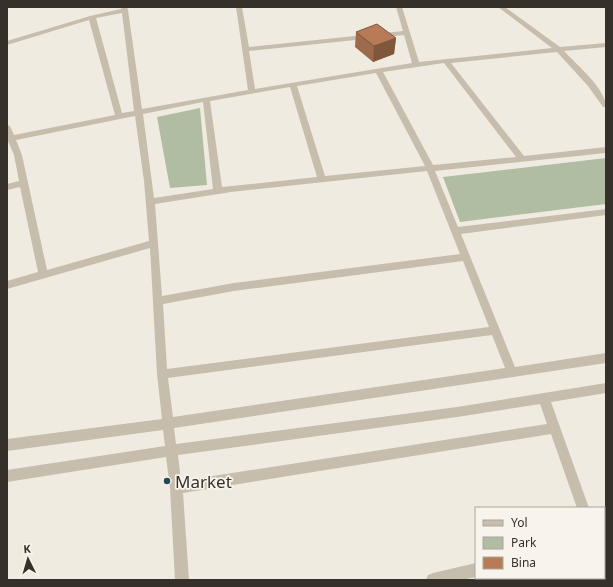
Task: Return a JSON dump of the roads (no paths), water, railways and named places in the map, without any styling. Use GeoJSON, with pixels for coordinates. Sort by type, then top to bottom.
{"type":"FeatureCollection","features":[{"type":"Feature","properties":{"kind":"street"},"geometry":{"type":"LineString","coordinates":[[239,7],[252,91]]}},
{"type":"Feature","properties":{"kind":"street"},"geometry":{"type":"LineString","coordinates":[[399,7],[416,64]]}},
{"type":"Feature","properties":{"kind":"street"},"geometry":{"type":"LineString","coordinates":[[501,7],[559,50],[591,84],[606,105]]}},
{"type":"Feature","properties":{"kind":"street"},"geometry":{"type":"LineString","coordinates":[[7,43],[124,8],[150,202],[162,374],[176,488],[182,580]]}},
{"type":"Feature","properties":{"kind":"street"},"geometry":{"type":"LineString","coordinates":[[92,17],[119,117]]}},
{"type":"Feature","properties":{"kind":"street"},"geometry":{"type":"LineString","coordinates":[[246,49],[407,33]]}},
{"type":"Feature","properties":{"kind":"street"},"geometry":{"type":"LineString","coordinates":[[9,138],[206,99],[416,64],[606,45]]}},
{"type":"Feature","properties":{"kind":"street"},"geometry":{"type":"LineString","coordinates":[[446,61],[522,159]]}},
{"type":"Feature","properties":{"kind":"street"},"geometry":{"type":"LineString","coordinates":[[378,70],[430,168],[512,372]]}},
{"type":"Feature","properties":{"kind":"street"},"geometry":{"type":"LineString","coordinates":[[293,84],[322,180]]}},
{"type":"Feature","properties":{"kind":"street"},"geometry":{"type":"LineString","coordinates":[[206,99],[218,191]]}},
{"type":"Feature","properties":{"kind":"street"},"geometry":{"type":"LineString","coordinates":[[7,128],[9,138],[18,155],[43,274]]}},
{"type":"Feature","properties":{"kind":"street"},"geometry":{"type":"LineString","coordinates":[[150,202],[218,191],[606,150]]}},
{"type":"Feature","properties":{"kind":"street"},"geometry":{"type":"LineString","coordinates":[[7,187],[24,183]]}},
{"type":"Feature","properties":{"kind":"street"},"geometry":{"type":"LineString","coordinates":[[455,230],[606,212]]}},
{"type":"Feature","properties":{"kind":"street"},"geometry":{"type":"LineString","coordinates":[[7,285],[154,243]]}},
{"type":"Feature","properties":{"kind":"street"},"geometry":{"type":"LineString","coordinates":[[158,301],[234,287],[466,257]]}},
{"type":"Feature","properties":{"kind":"street"},"geometry":{"type":"LineString","coordinates":[[162,374],[495,330]]}},
{"type":"Feature","properties":{"kind":"street"},"geometry":{"type":"LineString","coordinates":[[7,445],[168,424],[606,358]]}},
{"type":"Feature","properties":{"kind":"street"},"geometry":{"type":"LineString","coordinates":[[7,476],[172,450],[457,412],[606,388]]}},
{"type":"Feature","properties":{"kind":"street"},"geometry":{"type":"LineString","coordinates":[[544,398],[583,507]]}},
{"type":"Feature","properties":{"kind":"street"},"geometry":{"type":"LineString","coordinates":[[176,488],[555,428]]}},
{"type":"Feature","properties":{"kind":"street"},"geometry":{"type":"LineString","coordinates":[[433,580],[475,570]]}},
{"type":"Feature","properties":{"kind":"place","name":"Market"},"geometry":{"type":"Point","coordinates":[167,481]}}]}
